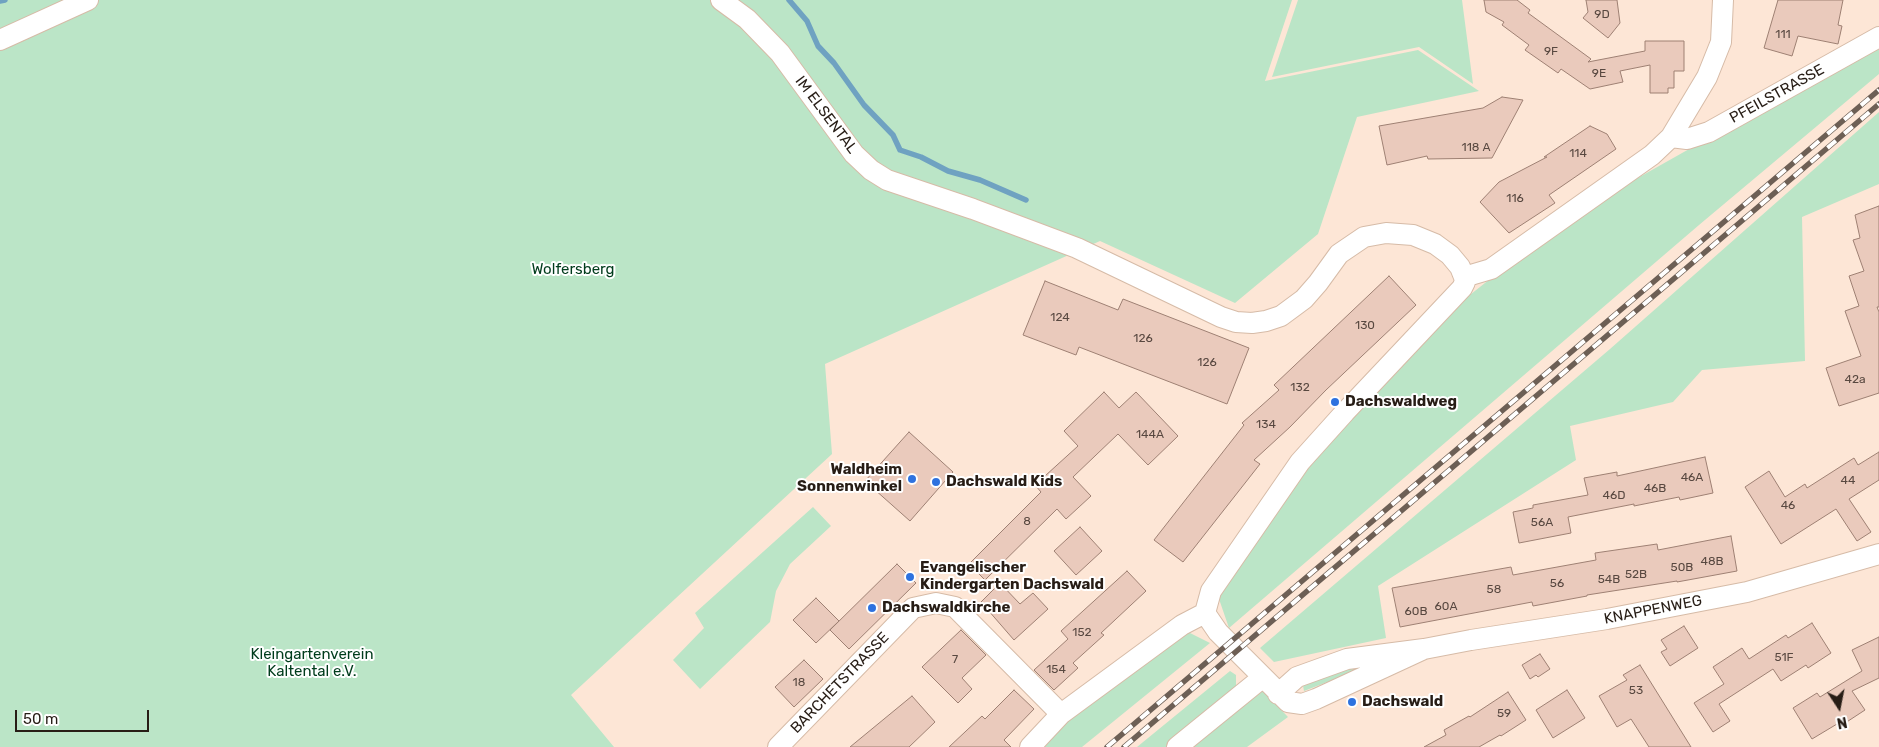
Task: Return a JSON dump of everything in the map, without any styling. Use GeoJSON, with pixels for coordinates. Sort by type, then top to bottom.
{"type":"FeatureCollection","features":[{"type":"Feature","properties":{"kind":"street"},"geometry":{"type":"LineString","coordinates":[[0,40],[88,0]]}},
{"type":"Feature","properties":{"kind":"street","name":"IM ELSENTAL"},"geometry":{"type":"LineString","coordinates":[[721,0],[747,19],[780,53],[854,154],[887,180],[973,209],[1077,248],[1221,317],[1236,322],[1266,321],[1281,316],[1304,299],[1339,254],[1364,237],[1386,232],[1413,235],[1435,244],[1450,255],[1460,267],[1464,277]]}},
{"type":"Feature","properties":{"kind":"street"},"geometry":{"type":"LineString","coordinates":[[1030,747],[1061,714],[1182,625],[1205,612],[1212,591],[1300,462],[1462,288],[1464,277],[1491,269],[1652,155],[1671,137],[1707,77],[1721,42],[1724,0]]}},
{"type":"Feature","properties":{"kind":"street","name":"PFEILSTRASSE"},"geometry":{"type":"LineString","coordinates":[[1671,137],[1687,138],[1709,132],[1879,37]]}},
{"type":"Feature","properties":{"kind":"street","name":"KNAPPENWEG"},"geometry":{"type":"LineString","coordinates":[[1424,649],[1302,704],[1288,702],[1278,694],[1297,677],[1347,659],[1424,649],[1607,619],[1748,592],[1879,554]]}},
{"type":"Feature","properties":{"kind":"street","name":"BARCHETSTRASSE"},"geometry":{"type":"LineString","coordinates":[[778,747],[914,608],[936,603],[955,607],[1061,714]]}},
{"type":"Feature","properties":{"kind":"street"},"geometry":{"type":"LineString","coordinates":[[1205,612],[1218,632],[1278,694]]}},
{"type":"Feature","properties":{"kind":"street"},"geometry":{"type":"LineString","coordinates":[[1177,747],[1262,678]]}},
{"type":"Feature","properties":{"kind":"green space","name":"Wolfersberg"},"geometry":{"type":"Polygon","coordinates":[[[0,0],[1292,0],[1265,81],[1418,50],[1479,91],[1357,117],[1318,234],[1235,303],[1100,241],[825,364],[832,454],[571,695],[614,747],[0,747],[0,0]]]}},
{"type":"Feature","properties":{"kind":"green space"},"geometry":{"type":"Polygon","coordinates":[[[1298,0],[1462,0],[1473,84],[1419,47],[1272,77],[1298,0]]]}},
{"type":"Feature","properties":{"kind":"green space"},"geometry":{"type":"Polygon","coordinates":[[[1879,42],[1879,74],[1699,225],[1229,628],[1219,599],[1226,583],[1313,462],[1335,435],[1461,302],[1490,279],[1620,188],[1879,42]]]}},
{"type":"Feature","properties":{"kind":"green space"},"geometry":{"type":"Polygon","coordinates":[[[1879,112],[1879,184],[1802,217],[1805,361],[1702,370],[1673,402],[1570,426],[1576,460],[1378,586],[1386,638],[1274,662],[1260,648],[1610,349],[1879,112]]]}},
{"type":"Feature","properties":{"kind":"green space"},"geometry":{"type":"Polygon","coordinates":[[[813,507],[831,526],[790,564],[776,591],[770,622],[700,689],[673,660],[704,628],[695,613],[813,507]]]}},
{"type":"Feature","properties":{"kind":"green space"},"geometry":{"type":"Polygon","coordinates":[[[1188,632],[1210,643],[1082,747],[1037,747],[1063,719],[1188,632]]]}},
{"type":"Feature","properties":{"kind":"green space"},"geometry":{"type":"Polygon","coordinates":[[[1368,661],[1369,666],[1304,691],[1302,680],[1368,661]]]}},
{"type":"Feature","properties":{"kind":"green space"},"geometry":{"type":"Polygon","coordinates":[[[1230,671],[1236,675],[1236,691],[1166,747],[1137,747],[1230,671]]]}},
{"type":"Feature","properties":{"kind":"green space"},"geometry":{"type":"Polygon","coordinates":[[[1262,690],[1288,717],[1247,747],[1188,747],[1262,690]]]}},
{"type":"Feature","properties":{"kind":"building"},"geometry":{"type":"Polygon","coordinates":[[[1484,0],[1517,0],[1530,10],[1528,13],[1591,59],[1588,62],[1645,51],[1645,41],[1684,41],[1684,71],[1674,71],[1674,88],[1668,88],[1668,93],[1650,93],[1650,65],[1620,71],[1623,82],[1590,89],[1561,69],[1558,73],[1525,50],[1529,45],[1502,25],[1504,22],[1486,12],[1484,0]]]}},
{"type":"Feature","properties":{"kind":"building"},"geometry":{"type":"Polygon","coordinates":[[[1586,0],[1617,0],[1620,23],[1608,38],[1583,18],[1588,12],[1586,0]]]}},
{"type":"Feature","properties":{"kind":"building"},"geometry":{"type":"Polygon","coordinates":[[[1778,0],[1843,0],[1838,25],[1842,26],[1838,44],[1798,36],[1792,56],[1764,48],[1778,0]]]}},
{"type":"Feature","properties":{"kind":"building"},"geometry":{"type":"Polygon","coordinates":[[[1502,97],[1523,100],[1492,158],[1428,159],[1427,156],[1387,165],[1379,126],[1483,108],[1502,97]]]}},
{"type":"Feature","properties":{"kind":"building"},"geometry":{"type":"Polygon","coordinates":[[[1590,126],[1607,134],[1616,149],[1549,195],[1555,203],[1509,233],[1480,202],[1499,182],[1547,157],[1544,157],[1590,126]]]}},
{"type":"Feature","properties":{"kind":"building"},"geometry":{"type":"Polygon","coordinates":[[[1879,206],[1879,307],[1877,307],[1879,312],[1879,393],[1839,406],[1826,368],[1861,356],[1845,311],[1859,306],[1849,276],[1864,271],[1853,240],[1860,238],[1855,215],[1879,206]]]}},
{"type":"Feature","properties":{"kind":"building"},"geometry":{"type":"Polygon","coordinates":[[[1389,276],[1416,305],[1254,460],[1260,464],[1183,562],[1154,540],[1244,425],[1242,423],[1279,390],[1274,385],[1389,276]]]}},
{"type":"Feature","properties":{"kind":"building"},"geometry":{"type":"Polygon","coordinates":[[[1045,281],[1118,310],[1123,299],[1249,348],[1227,404],[1079,347],[1076,355],[1023,335],[1045,281]]]}},
{"type":"Feature","properties":{"kind":"building"},"geometry":{"type":"Polygon","coordinates":[[[1104,392],[1119,408],[1136,392],[1178,436],[1148,465],[1118,434],[1073,477],[1091,496],[1066,519],[1057,509],[985,580],[969,564],[1041,492],[1035,485],[1078,446],[1064,431],[1104,392]]]}},
{"type":"Feature","properties":{"kind":"building","name":"Waldheim Sonnenwinkel"},"geometry":{"type":"Polygon","coordinates":[[[909,432],[953,472],[910,521],[865,481],[909,432]]]}},
{"type":"Feature","properties":{"kind":"building"},"geometry":{"type":"Polygon","coordinates":[[[1879,452],[1879,480],[1849,499],[1871,532],[1857,541],[1836,509],[1781,544],[1745,487],[1769,471],[1785,497],[1805,484],[1807,488],[1854,458],[1858,465],[1879,452]]]}},
{"type":"Feature","properties":{"kind":"building"},"geometry":{"type":"Polygon","coordinates":[[[1705,457],[1713,493],[1680,500],[1679,497],[1634,506],[1634,504],[1568,517],[1571,533],[1519,543],[1513,512],[1533,508],[1533,505],[1588,495],[1584,478],[1617,472],[1617,476],[1705,457]]]}},
{"type":"Feature","properties":{"kind":"building"},"geometry":{"type":"Polygon","coordinates":[[[1080,527],[1102,551],[1076,575],[1054,551],[1080,527]]]}},
{"type":"Feature","properties":{"kind":"building"},"geometry":{"type":"Polygon","coordinates":[[[1731,536],[1737,571],[1587,595],[1533,606],[1532,602],[1400,627],[1392,588],[1511,567],[1513,575],[1596,560],[1595,553],[1657,544],[1658,550],[1731,536]]]}},
{"type":"Feature","properties":{"kind":"building","name":"Dachswaldkirche"},"geometry":{"type":"Polygon","coordinates":[[[897,564],[916,583],[849,649],[830,630],[897,564]]]}},
{"type":"Feature","properties":{"kind":"building"},"geometry":{"type":"Polygon","coordinates":[[[1127,571],[1146,591],[1101,633],[1104,635],[1073,663],[1078,668],[1054,690],[1034,670],[1068,639],[1061,631],[1127,571]]]}},
{"type":"Feature","properties":{"kind":"building"},"geometry":{"type":"Polygon","coordinates":[[[1000,583],[1020,604],[1033,593],[1048,609],[1014,640],[981,602],[1000,583]]]}},
{"type":"Feature","properties":{"kind":"building"},"geometry":{"type":"Polygon","coordinates":[[[816,598],[839,621],[816,643],[793,620],[816,598]]]}},
{"type":"Feature","properties":{"kind":"building"},"geometry":{"type":"Polygon","coordinates":[[[1812,623],[1831,653],[1808,668],[1806,665],[1781,681],[1773,669],[1719,704],[1730,721],[1713,732],[1694,703],[1724,684],[1713,667],[1742,648],[1749,659],[1786,635],[1788,638],[1812,623]]]}},
{"type":"Feature","properties":{"kind":"building"},"geometry":{"type":"Polygon","coordinates":[[[1684,626],[1698,648],[1670,666],[1661,652],[1667,649],[1661,640],[1684,626]]]}},
{"type":"Feature","properties":{"kind":"building"},"geometry":{"type":"Polygon","coordinates":[[[961,630],[986,655],[962,678],[972,689],[958,703],[922,667],[961,630]]]}},
{"type":"Feature","properties":{"kind":"building"},"geometry":{"type":"Polygon","coordinates":[[[1879,637],[1879,678],[1852,691],[1865,710],[1839,727],[1837,724],[1812,739],[1793,708],[1817,693],[1820,697],[1862,671],[1852,650],[1879,637]]]}},
{"type":"Feature","properties":{"kind":"building"},"geometry":{"type":"Polygon","coordinates":[[[1540,654],[1550,669],[1538,677],[1536,675],[1530,679],[1522,665],[1540,654]]]}},
{"type":"Feature","properties":{"kind":"building"},"geometry":{"type":"Polygon","coordinates":[[[804,660],[823,679],[794,707],[775,687],[804,660]]]}},
{"type":"Feature","properties":{"kind":"building"},"geometry":{"type":"Polygon","coordinates":[[[1640,665],[1691,747],[1649,747],[1631,719],[1617,727],[1599,696],[1627,680],[1623,675],[1640,665]]]}},
{"type":"Feature","properties":{"kind":"building"},"geometry":{"type":"Polygon","coordinates":[[[1014,690],[1034,709],[1004,740],[1011,747],[949,747],[982,716],[985,719],[1014,690]]]}},
{"type":"Feature","properties":{"kind":"building"},"geometry":{"type":"Polygon","coordinates":[[[1567,690],[1585,718],[1553,738],[1536,710],[1567,690]]]}},
{"type":"Feature","properties":{"kind":"building"},"geometry":{"type":"Polygon","coordinates":[[[1508,692],[1526,720],[1479,747],[1424,747],[1446,735],[1444,730],[1470,717],[1508,692]]]}},
{"type":"Feature","properties":{"kind":"building"},"geometry":{"type":"Polygon","coordinates":[[[912,696],[935,722],[909,747],[850,747],[912,696]]]}},
{"type":"Feature","properties":{"kind":"waterway"},"geometry":{"type":"LineString","coordinates":[[0,1],[5,0]]}},
{"type":"Feature","properties":{"kind":"waterway"},"geometry":{"type":"LineString","coordinates":[[789,0],[807,21],[818,46],[834,63],[864,105],[893,135],[900,150],[921,157],[948,171],[980,180],[1026,200]]}},
{"type":"Feature","properties":{"kind":"railway"},"geometry":{"type":"LineString","coordinates":[[1107,747],[1879,90]]}},
{"type":"Feature","properties":{"kind":"railway"},"geometry":{"type":"LineString","coordinates":[[1124,747],[1879,104]]}},
{"type":"Feature","properties":{"kind":"place","name":"Dachswaldweg"},"geometry":{"type":"Point","coordinates":[1335,402]}},
{"type":"Feature","properties":{"kind":"place","name":"Waldheim Sonnenwinkel"},"geometry":{"type":"Point","coordinates":[912,479]}},
{"type":"Feature","properties":{"kind":"place","name":"Dachswald Kids"},"geometry":{"type":"Point","coordinates":[936,482]}},
{"type":"Feature","properties":{"kind":"place","name":"Evangelischer Kindergarten Dachswald"},"geometry":{"type":"Point","coordinates":[910,577]}},
{"type":"Feature","properties":{"kind":"place","name":"Dachswaldkirche"},"geometry":{"type":"Point","coordinates":[872,608]}},
{"type":"Feature","properties":{"kind":"place","name":"Dachswald"},"geometry":{"type":"Point","coordinates":[1352,702]}},
{"type":"Feature","properties":{"kind":"park label","name":"Kleingartenverein Kaltental e.V."},"geometry":{"type":"Point","coordinates":[312,664]}}]}
